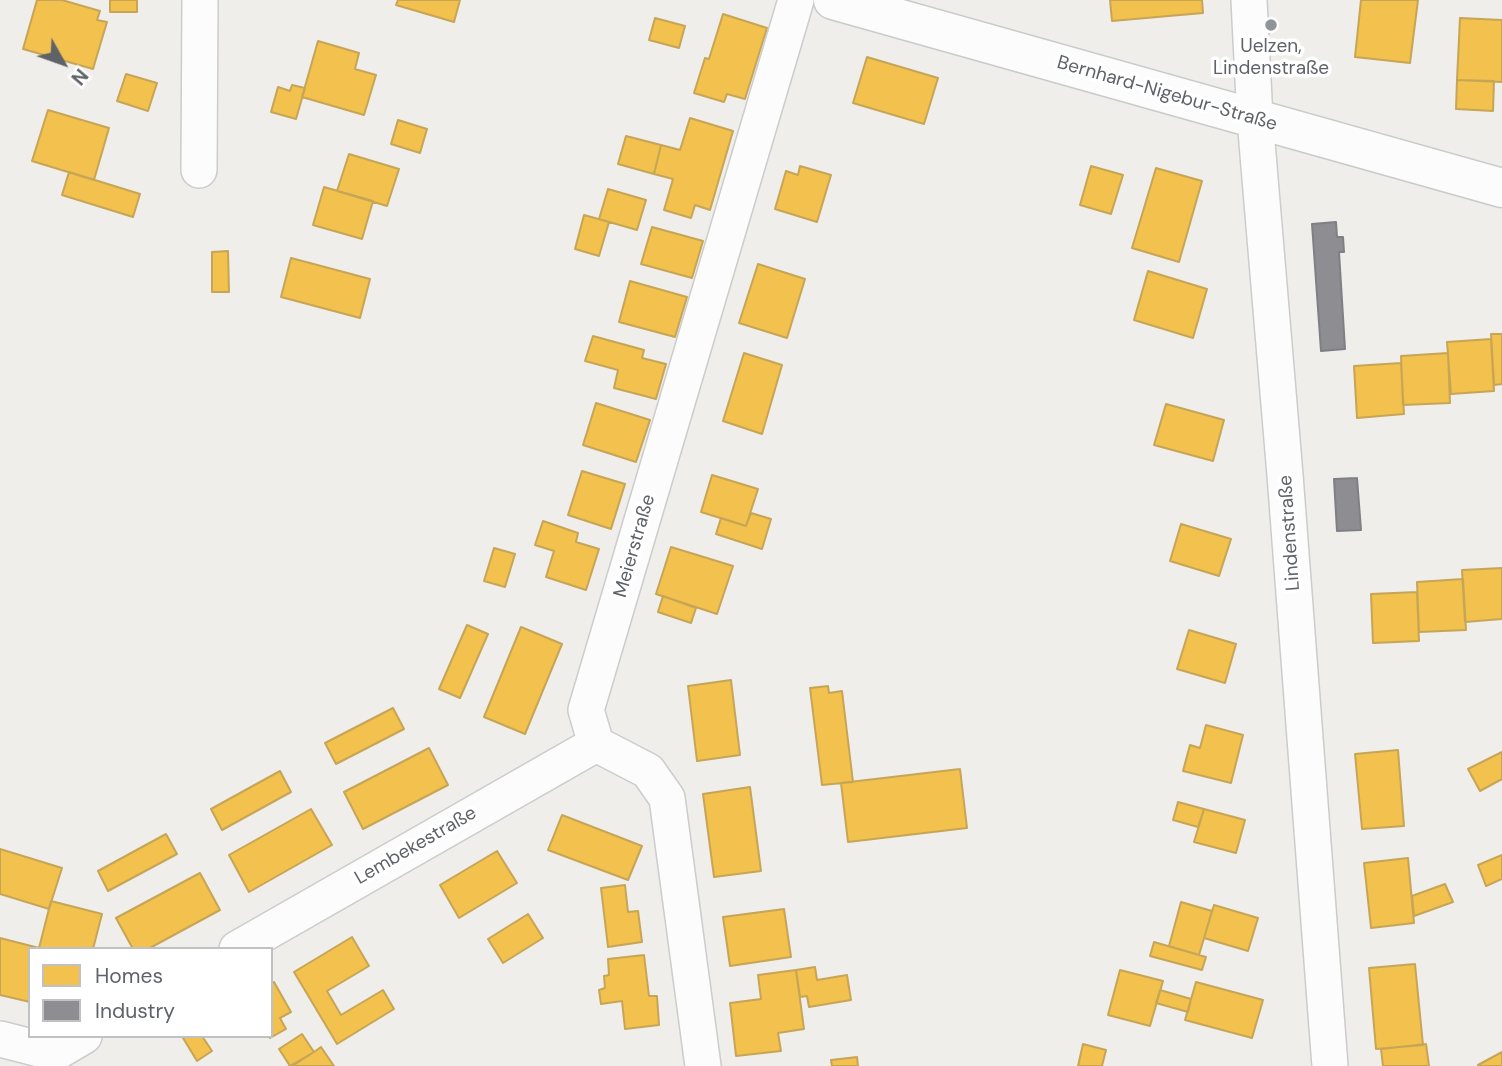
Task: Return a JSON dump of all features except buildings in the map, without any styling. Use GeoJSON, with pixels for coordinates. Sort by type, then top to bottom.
{"type":"FeatureCollection","features":[{"type":"Feature","properties":{"kind":"main road","name":"Bernhard-Nigebur-Straße"},"geometry":{"type":"LineString","coordinates":[[833,0],[1502,188]]}},
{"type":"Feature","properties":{"kind":"street"},"geometry":{"type":"LineString","coordinates":[[199,170],[200,0]]}},
{"type":"Feature","properties":{"kind":"street","name":"Meierstraße"},"geometry":{"type":"LineString","coordinates":[[596,744],[586,710],[796,0]]}},
{"type":"Feature","properties":{"kind":"street","name":"Lindenstraße"},"geometry":{"type":"LineString","coordinates":[[1249,0],[1255,119],[1330,1066]]}},
{"type":"Feature","properties":{"kind":"street"},"geometry":{"type":"LineString","coordinates":[[596,744],[648,771],[667,798],[703,1066]]}},
{"type":"Feature","properties":{"kind":"street","name":"Lembekestraße"},"geometry":{"type":"LineString","coordinates":[[241,947],[596,744]]}},
{"type":"Feature","properties":{"kind":"street"},"geometry":{"type":"LineString","coordinates":[[0,1038],[64,1052]]}},
{"type":"Feature","properties":{"kind":"place","name":"Uelzen, Lindenstraße"},"geometry":{"type":"Point","coordinates":[1271,25]}}]}
